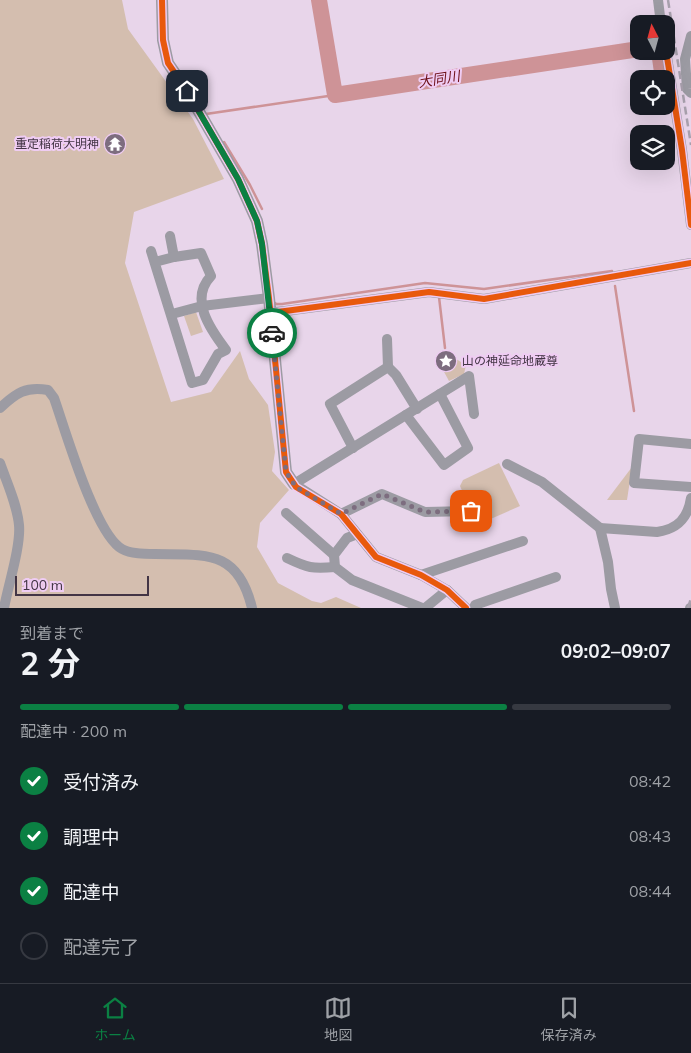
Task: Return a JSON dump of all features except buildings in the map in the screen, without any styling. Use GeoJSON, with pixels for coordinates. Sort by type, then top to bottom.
{"type":"FeatureCollection","features":[{"type":"Feature","properties":{"kind":"street"},"geometry":{"type":"LineString","coordinates":[[162,0],[163,40],[168,63],[187,91],[238,179],[257,221],[269,298],[286,472],[294,484],[341,514],[376,557],[421,575],[448,590],[466,608]]}},
{"type":"Feature","properties":{"kind":"street"},"geometry":{"type":"LineString","coordinates":[[658,0],[660,15]]}},
{"type":"Feature","properties":{"kind":"street"},"geometry":{"type":"LineString","coordinates":[[691,36],[685,59],[687,89],[691,93]]}},
{"type":"Feature","properties":{"kind":"street"},"geometry":{"type":"LineString","coordinates":[[667,60],[682,150],[691,225]]}},
{"type":"Feature","properties":{"kind":"street"},"geometry":{"type":"LineString","coordinates":[[170,236],[174,257]]}},
{"type":"Feature","properties":{"kind":"street"},"geometry":{"type":"LineString","coordinates":[[151,251],[192,383],[203,380],[218,354],[226,350],[212,331],[202,306],[204,283],[211,276],[201,253],[155,262]]}},
{"type":"Feature","properties":{"kind":"street"},"geometry":{"type":"LineString","coordinates":[[270,313],[428,292],[484,299],[691,262]]}},
{"type":"Feature","properties":{"kind":"street"},"geometry":{"type":"LineString","coordinates":[[172,314],[202,306],[269,298]]}},
{"type":"Feature","properties":{"kind":"street"},"geometry":{"type":"LineString","coordinates":[[387,339],[388,367],[396,375],[417,409]]}},
{"type":"Feature","properties":{"kind":"street"},"geometry":{"type":"LineString","coordinates":[[354,448],[330,404],[388,367]]}},
{"type":"Feature","properties":{"kind":"street"},"geometry":{"type":"LineString","coordinates":[[294,484],[469,376],[474,414]]}},
{"type":"Feature","properties":{"kind":"street"},"geometry":{"type":"LineString","coordinates":[[0,408],[11,398],[22,392],[36,388],[48,390],[54,398],[80,474],[94,507],[108,535],[115,543],[122,549],[136,552],[196,555],[226,563],[233,567],[241,578],[252,608]]}},
{"type":"Feature","properties":{"kind":"street"},"geometry":{"type":"LineString","coordinates":[[406,415],[444,465],[468,448],[440,394]]}},
{"type":"Feature","properties":{"kind":"street"},"geometry":{"type":"LineString","coordinates":[[691,444],[639,439],[634,483],[691,488]]}},
{"type":"Feature","properties":{"kind":"street"},"geometry":{"type":"LineString","coordinates":[[0,463],[20,526],[19,539],[4,608]]}},
{"type":"Feature","properties":{"kind":"street"},"geometry":{"type":"LineString","coordinates":[[507,464],[548,486],[600,528],[666,531],[682,521],[689,512],[691,498]]}},
{"type":"Feature","properties":{"kind":"street"},"geometry":{"type":"LineString","coordinates":[[341,514],[382,494],[425,512],[471,511]]}},
{"type":"Feature","properties":{"kind":"street"},"geometry":{"type":"LineString","coordinates":[[286,513],[334,555]]}},
{"type":"Feature","properties":{"kind":"street"},"geometry":{"type":"LineString","coordinates":[[600,528],[608,562],[615,608]]}},
{"type":"Feature","properties":{"kind":"street"},"geometry":{"type":"LineString","coordinates":[[335,567],[334,555],[347,538],[357,534]]}},
{"type":"Feature","properties":{"kind":"street"},"geometry":{"type":"LineString","coordinates":[[421,575],[523,541]]}},
{"type":"Feature","properties":{"kind":"street"},"geometry":{"type":"LineString","coordinates":[[287,558],[305,567],[315,569],[335,567],[352,580],[424,608],[448,590]]}},
{"type":"Feature","properties":{"kind":"street"},"geometry":{"type":"LineString","coordinates":[[474,608],[475,605],[556,577]]}},
{"type":"Feature","properties":{"kind":"shaded area"},"geometry":{"type":"Polygon","coordinates":[[[0,0],[122,0],[128,29],[193,119],[224,179],[134,212],[125,263],[171,402],[211,392],[240,351],[249,379],[268,405],[275,452],[272,471],[289,490],[260,523],[257,547],[278,583],[312,601],[321,603],[336,597],[361,608],[0,608],[0,0]]]}},
{"type":"Feature","properties":{"kind":"shaded area"},"geometry":{"type":"Polygon","coordinates":[[[196,312],[203,332],[191,336],[184,316],[196,312]]]}},
{"type":"Feature","properties":{"kind":"shaded area"},"geometry":{"type":"Polygon","coordinates":[[[446,353],[466,365],[464,374],[449,381],[437,359],[446,353]]]}},
{"type":"Feature","properties":{"kind":"shaded area"},"geometry":{"type":"Polygon","coordinates":[[[499,463],[520,506],[477,525],[460,486],[463,480],[499,463]]]}},
{"type":"Feature","properties":{"kind":"shaded area"},"geometry":{"type":"Polygon","coordinates":[[[632,467],[627,500],[607,500],[632,467]]]}},
{"type":"Feature","properties":{"kind":"waterway","name":"大同川"},"geometry":{"type":"LineString","coordinates":[[319,0],[335,95],[630,50]]}},
{"type":"Feature","properties":{"kind":"waterway","name":"大同川"},"geometry":{"type":"LineString","coordinates":[[660,60],[662,70]]}},
{"type":"Feature","properties":{"kind":"waterway"},"geometry":{"type":"LineString","coordinates":[[206,114],[335,95]]}},
{"type":"Feature","properties":{"kind":"waterway"},"geometry":{"type":"LineString","coordinates":[[224,142],[262,209]]}},
{"type":"Feature","properties":{"kind":"waterway"},"geometry":{"type":"LineString","coordinates":[[275,303],[282,304],[425,283],[484,289],[612,271]]}},
{"type":"Feature","properties":{"kind":"waterway"},"geometry":{"type":"LineString","coordinates":[[615,286],[634,411]]}},
{"type":"Feature","properties":{"kind":"waterway"},"geometry":{"type":"LineString","coordinates":[[439,297],[445,348]]}},
{"type":"Feature","properties":{"kind":"railway"},"geometry":{"type":"LineString","coordinates":[[668,0],[691,145]]}},
{"type":"Feature","properties":{"kind":"railway"},"geometry":{"type":"LineString","coordinates":[[688,608],[691,598]]}},
{"type":"Feature","properties":{"kind":"cycle path"},"geometry":{"type":"LineString","coordinates":[[162,0],[163,40],[168,63],[187,91],[238,179],[257,221],[269,298],[286,472],[296,487],[341,514],[376,557],[421,575],[447,590],[466,608]]}},
{"type":"Feature","properties":{"kind":"cycle path"},"geometry":{"type":"LineString","coordinates":[[667,60],[682,150],[691,225]]}},
{"type":"Feature","properties":{"kind":"cycle path"},"geometry":{"type":"LineString","coordinates":[[270,313],[429,292],[484,299],[691,263]]}},
{"type":"Feature","properties":{"kind":"way so far"},"geometry":{"type":"LineString","coordinates":[[272,333],[286,472],[296,487],[341,514],[382,494],[425,512],[471,511]]}},
{"type":"Feature","properties":{"kind":"place","name":"重定稲荷大明神"},"geometry":{"type":"Point","coordinates":[115,144]}},
{"type":"Feature","properties":{"kind":"place","name":"山の神延命地蔵尊"},"geometry":{"type":"Point","coordinates":[446,361]}},
{"type":"Feature","properties":{"kind":"route"},"geometry":{"type":"LineString","coordinates":[[187,91],[238,179],[257,221],[262,244],[272,333]]}}]}
